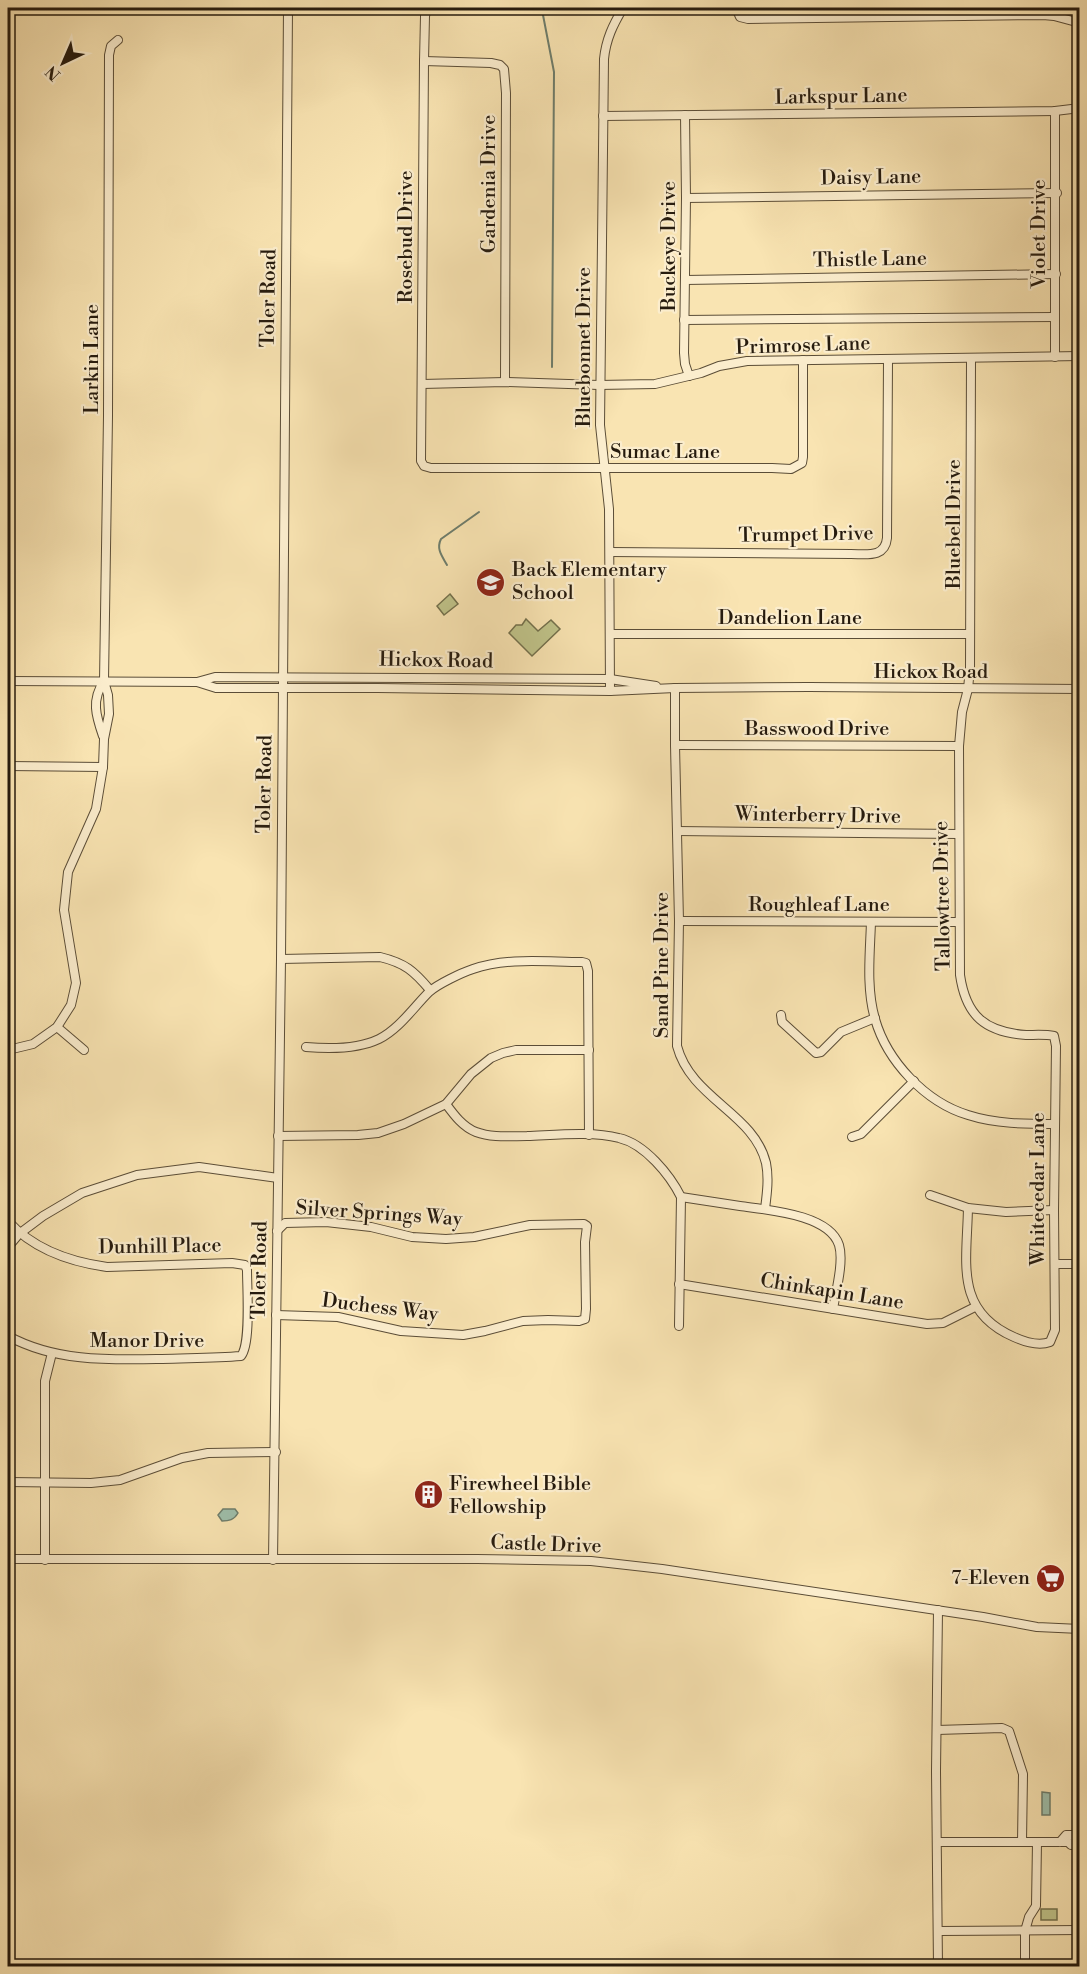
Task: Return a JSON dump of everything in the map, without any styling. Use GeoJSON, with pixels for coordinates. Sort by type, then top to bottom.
{"type":"FeatureCollection","features":[{"type":"Feature","properties":{"kind":"street","name":"Toler Road"},"geometry":{"type":"LineString","coordinates":[[273,1560],[281,960],[288,8]]}},
{"type":"Feature","properties":{"kind":"street","name":"Rosebud Drive"},"geometry":{"type":"LineString","coordinates":[[424,466],[421,461],[424,61],[427,8]]}},
{"type":"Feature","properties":{"kind":"street","name":"Bluebonnet Drive"},"geometry":{"type":"LineString","coordinates":[[610,691],[609,509],[600,425],[604,59],[611,27],[623,8]]}},
{"type":"Feature","properties":{"kind":"street"},"geometry":{"type":"LineString","coordinates":[[736,8],[740,17],[748,19],[1043,15],[1054,12],[1080,23]]}},
{"type":"Feature","properties":{"kind":"street","name":"Larkin Lane"},"geometry":{"type":"LineString","coordinates":[[104,681],[108,416],[109,55],[111,46],[118,40]]}},
{"type":"Feature","properties":{"kind":"street","name":"Gardenia Drive"},"geometry":{"type":"LineString","coordinates":[[424,61],[491,63],[500,65],[504,69],[506,93],[505,382]]}},
{"type":"Feature","properties":{"kind":"street","name":"Larkspur Lane"},"geometry":{"type":"LineString","coordinates":[[603,116],[1055,111],[1080,108]]}},
{"type":"Feature","properties":{"kind":"street","name":"Violet Drive"},"geometry":{"type":"LineString","coordinates":[[1055,111],[1057,193],[1055,357]]}},
{"type":"Feature","properties":{"kind":"street","name":"Buckeye Drive"},"geometry":{"type":"LineString","coordinates":[[685,115],[684,320],[685,364],[688,376]]}},
{"type":"Feature","properties":{"kind":"street","name":"Daisy Lane"},"geometry":{"type":"LineString","coordinates":[[686,198],[1057,193]]}},
{"type":"Feature","properties":{"kind":"street","name":"Thistle Lane"},"geometry":{"type":"LineString","coordinates":[[685,280],[1056,274]]}},
{"type":"Feature","properties":{"kind":"street"},"geometry":{"type":"LineString","coordinates":[[684,320],[1055,317]]}},
{"type":"Feature","properties":{"kind":"street","name":"Primrose Lane"},"geometry":{"type":"LineString","coordinates":[[422,384],[505,382],[655,384],[719,366],[747,361],[1080,357]]}},
{"type":"Feature","properties":{"kind":"street","name":"Bluebell Drive"},"geometry":{"type":"LineString","coordinates":[[968,689],[971,359]]}},
{"type":"Feature","properties":{"kind":"street","name":"Sumac Lane"},"geometry":{"type":"LineString","coordinates":[[424,466],[431,468],[791,469],[802,462],[803,457],[802,360]]}},
{"type":"Feature","properties":{"kind":"street","name":"Trumpet Drive"},"geometry":{"type":"LineString","coordinates":[[610,552],[877,554],[883,551],[887,538],[888,360]]}},
{"type":"Feature","properties":{"kind":"street","name":"Dandelion Lane"},"geometry":{"type":"LineString","coordinates":[[610,634],[969,634]]}},
{"type":"Feature","properties":{"kind":"street","name":"Hickox Road"},"geometry":{"type":"LineString","coordinates":[[8,681],[197,682],[215,677],[445,678],[610,680],[675,688]]}},
{"type":"Feature","properties":{"kind":"street"},"geometry":{"type":"LineString","coordinates":[[445,678],[445,689]]}},
{"type":"Feature","properties":{"kind":"street"},"geometry":{"type":"LineString","coordinates":[[462,689],[466,686],[522,688],[530,679]]}},
{"type":"Feature","properties":{"kind":"street"},"geometry":{"type":"LineString","coordinates":[[104,681],[97,692],[96,714],[104,739]]}},
{"type":"Feature","properties":{"kind":"street"},"geometry":{"type":"LineString","coordinates":[[8,1050],[33,1044],[57,1027],[71,1005],[76,983],[64,910],[68,872],[96,809],[104,767],[104,739],[109,714],[108,695],[104,681]]}},
{"type":"Feature","properties":{"kind":"street","name":"Hickox Road"},"geometry":{"type":"LineString","coordinates":[[197,682],[216,688],[610,691],[675,688],[1080,689]]}},
{"type":"Feature","properties":{"kind":"street","name":"Sand Pine Drive"},"geometry":{"type":"LineString","coordinates":[[675,688],[679,921],[677,1046],[681,1059],[700,1086],[748,1130],[761,1148],[768,1177],[765,1209]]}},
{"type":"Feature","properties":{"kind":"street","name":"Tallowtree Drive"},"geometry":{"type":"LineString","coordinates":[[968,689],[962,711],[959,746],[961,987],[964,998],[980,1021],[1006,1033],[1054,1036]]}},
{"type":"Feature","properties":{"kind":"street","name":"Basswood Drive"},"geometry":{"type":"LineString","coordinates":[[675,745],[959,746]]}},
{"type":"Feature","properties":{"kind":"street"},"geometry":{"type":"LineString","coordinates":[[8,766],[104,767]]}},
{"type":"Feature","properties":{"kind":"street","name":"Winterberry Drive"},"geometry":{"type":"LineString","coordinates":[[677,831],[958,834]]}},
{"type":"Feature","properties":{"kind":"street","name":"Roughleaf Lane"},"geometry":{"type":"LineString","coordinates":[[679,921],[959,922]]}},
{"type":"Feature","properties":{"kind":"street"},"geometry":{"type":"LineString","coordinates":[[870,922],[869,971],[875,1018],[892,1055],[914,1081],[934,1098],[966,1114],[1005,1122],[1055,1124]]}},
{"type":"Feature","properties":{"kind":"street"},"geometry":{"type":"LineString","coordinates":[[281,960],[380,957],[409,967],[430,990]]}},
{"type":"Feature","properties":{"kind":"street"},"geometry":{"type":"LineString","coordinates":[[306,1047],[319,1048],[376,1041],[399,1023],[430,990],[474,969],[516,961],[586,963],[588,970],[589,1135]]}},
{"type":"Feature","properties":{"kind":"street"},"geometry":{"type":"LineString","coordinates":[[781,1015],[782,1022],[816,1053],[821,1052],[842,1032],[875,1018]]}},
{"type":"Feature","properties":{"kind":"street"},"geometry":{"type":"LineString","coordinates":[[57,1027],[84,1050]]}},
{"type":"Feature","properties":{"kind":"street","name":"Whitecedar Lane"},"geometry":{"type":"LineString","coordinates":[[975,1307],[1005,1333],[1034,1343],[1050,1342],[1055,1330],[1056,1046],[1054,1036]]}},
{"type":"Feature","properties":{"kind":"street"},"geometry":{"type":"LineString","coordinates":[[278,1136],[370,1134],[404,1124],[446,1104],[471,1074],[491,1058],[503,1053],[516,1050],[589,1050]]}},
{"type":"Feature","properties":{"kind":"street"},"geometry":{"type":"LineString","coordinates":[[852,1137],[861,1134],[914,1081]]}},
{"type":"Feature","properties":{"kind":"street"},"geometry":{"type":"LineString","coordinates":[[446,1104],[466,1126],[474,1132],[486,1135],[500,1137],[589,1135],[620,1138],[638,1147],[666,1173],[674,1182],[681,1197],[679,1326]]}},
{"type":"Feature","properties":{"kind":"street"},"geometry":{"type":"LineString","coordinates":[[8,1247],[19,1234],[43,1216],[82,1193],[137,1175],[199,1167],[278,1178]]}},
{"type":"Feature","properties":{"kind":"street"},"geometry":{"type":"LineString","coordinates":[[930,1195],[968,1208],[1006,1212],[1054,1210]]}},
{"type":"Feature","properties":{"kind":"street"},"geometry":{"type":"LineString","coordinates":[[681,1197],[781,1211],[812,1221],[831,1233],[837,1241],[841,1256],[833,1309]]}},
{"type":"Feature","properties":{"kind":"street"},"geometry":{"type":"LineString","coordinates":[[968,1208],[966,1272],[969,1292],[975,1307]]}},
{"type":"Feature","properties":{"kind":"street","name":"Dunhill Place"},"geometry":{"type":"LineString","coordinates":[[8,1221],[19,1234],[55,1254],[93,1266],[232,1263],[245,1265],[247,1309]]}},
{"type":"Feature","properties":{"kind":"street","name":"Silver Springs Way"},"geometry":{"type":"LineString","coordinates":[[277,1231],[285,1223],[326,1222],[371,1227],[412,1237],[446,1239],[474,1237],[530,1226],[584,1224],[588,1231],[585,1242],[585,1319]]}},
{"type":"Feature","properties":{"kind":"street"},"geometry":{"type":"LineString","coordinates":[[1055,1264],[1080,1264]]}},
{"type":"Feature","properties":{"kind":"street","name":"Chinkapin Lane"},"geometry":{"type":"LineString","coordinates":[[679,1284],[905,1322],[935,1324],[951,1320],[975,1307]]}},
{"type":"Feature","properties":{"kind":"street","name":"Manor Drive"},"geometry":{"type":"LineString","coordinates":[[8,1336],[52,1353],[102,1360],[241,1356],[246,1350],[248,1335],[247,1309]]}},
{"type":"Feature","properties":{"kind":"street","name":"Duchess Way"},"geometry":{"type":"LineString","coordinates":[[276,1315],[338,1317],[401,1331],[463,1335],[523,1322],[585,1319]]}},
{"type":"Feature","properties":{"kind":"street"},"geometry":{"type":"LineString","coordinates":[[45,1560],[45,1382],[52,1353]]}},
{"type":"Feature","properties":{"kind":"street"},"geometry":{"type":"LineString","coordinates":[[8,1482],[91,1483],[120,1480],[182,1458],[208,1453],[276,1452]]}},
{"type":"Feature","properties":{"kind":"street","name":"Castle Drive"},"geometry":{"type":"LineString","coordinates":[[8,1559],[591,1561],[662,1569],[1038,1626],[1080,1629]]}},
{"type":"Feature","properties":{"kind":"street"},"geometry":{"type":"LineString","coordinates":[[938,1610],[938,1966]]}},
{"type":"Feature","properties":{"kind":"street"},"geometry":{"type":"LineString","coordinates":[[937,1730],[1002,1728],[1009,1731],[1023,1774],[1022,1842]]}},
{"type":"Feature","properties":{"kind":"street"},"geometry":{"type":"LineString","coordinates":[[937,1842],[1073,1841]]}},
{"type":"Feature","properties":{"kind":"street"},"geometry":{"type":"LineString","coordinates":[[1025,1966],[1025,1931],[1029,1917],[1036,1906],[1037,1842]]}},
{"type":"Feature","properties":{"kind":"street"},"geometry":{"type":"LineString","coordinates":[[938,1931],[1080,1930]]}},
{"type":"Feature","properties":{"kind":"green space"},"geometry":{"type":"Polygon","coordinates":[[[450,594],[458,604],[444,615],[437,606],[450,594]]]}},
{"type":"Feature","properties":{"kind":"green space"},"geometry":{"type":"Polygon","coordinates":[[[526,619],[538,631],[551,620],[560,629],[532,656],[509,633],[516,625],[522,625],[526,619]]]}},
{"type":"Feature","properties":{"kind":"green space"},"geometry":{"type":"Polygon","coordinates":[[[1041,1909],[1057,1909],[1057,1920],[1041,1920],[1041,1909]]]}},
{"type":"Feature","properties":{"kind":"shaded area"},"geometry":{"type":"Polygon","coordinates":[[[223,1509],[235,1509],[238,1513],[231,1520],[222,1521],[218,1515],[223,1509]]]}},
{"type":"Feature","properties":{"kind":"shaded area"},"geometry":{"type":"Polygon","coordinates":[[[1042,1792],[1050,1793],[1050,1815],[1042,1815],[1042,1792]]]}},
{"type":"Feature","properties":{"kind":"waterway"},"geometry":{"type":"LineString","coordinates":[[545,8],[543,15],[554,72],[552,367]]}},
{"type":"Feature","properties":{"kind":"waterway"},"geometry":{"type":"LineString","coordinates":[[447,565],[439,549],[441,539],[479,512]]}},
{"type":"Feature","properties":{"kind":"place","name":"Back Elementary School"},"geometry":{"type":"Point","coordinates":[491,582]}},
{"type":"Feature","properties":{"kind":"place","name":"Firewheel Bible Fellowship"},"geometry":{"type":"Point","coordinates":[428,1495]}},
{"type":"Feature","properties":{"kind":"place","name":"7-Eleven"},"geometry":{"type":"Point","coordinates":[1051,1578]}}]}
